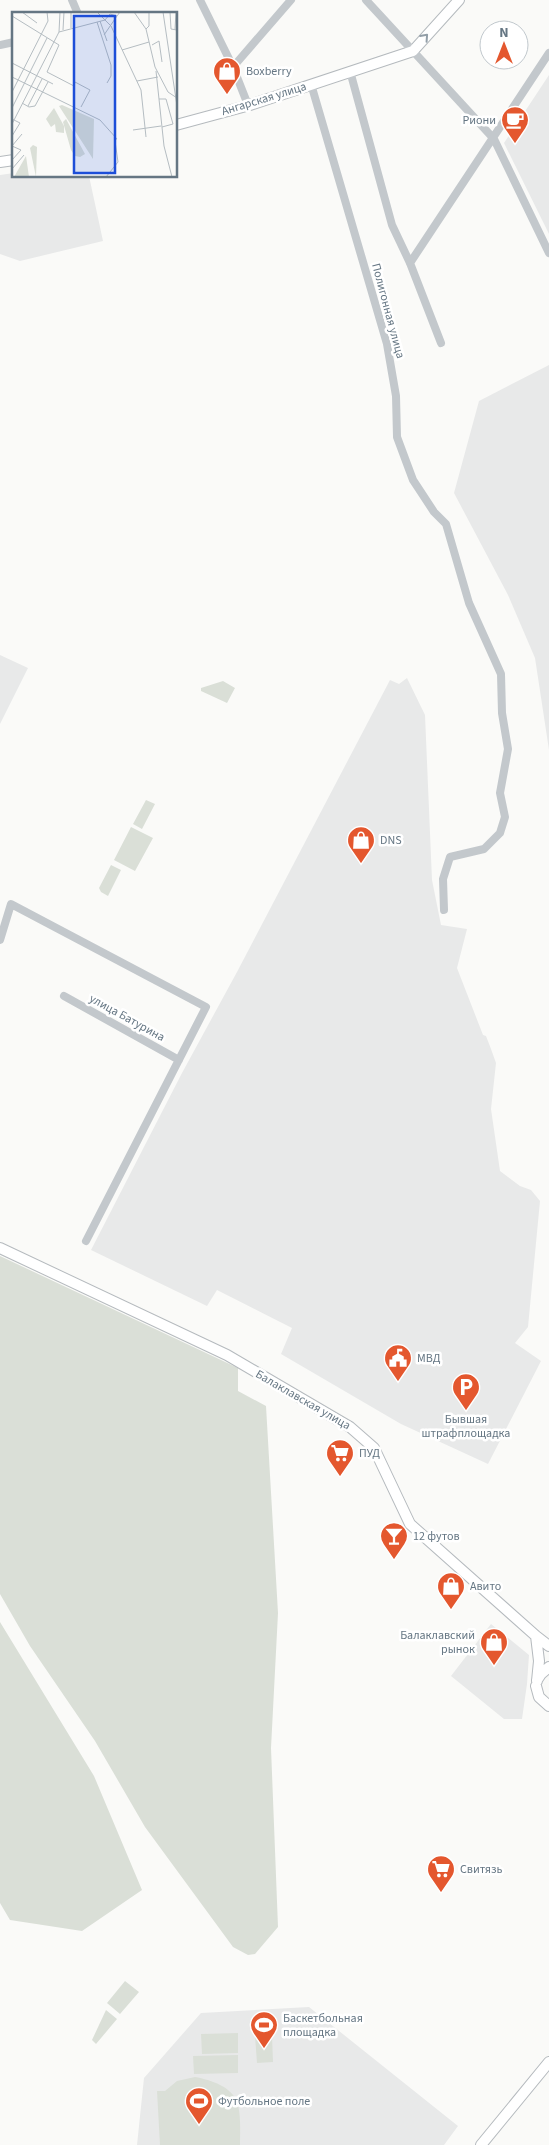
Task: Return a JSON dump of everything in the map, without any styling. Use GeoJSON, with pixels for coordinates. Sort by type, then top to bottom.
{"type":"FeatureCollection","features":[{"type":"Feature","properties":{"kind":"main road"},"geometry":{"type":"LineString","coordinates":[[413,51],[458,0]]}},
{"type":"Feature","properties":{"kind":"main road","name":"Ангарская улица"},"geometry":{"type":"LineString","coordinates":[[178,124],[248,105],[413,51]]}},
{"type":"Feature","properties":{"kind":"main road","name":"Балаклавская улица"},"geometry":{"type":"LineString","coordinates":[[0,1248],[227,1355],[363,1437],[374,1448],[401,1509],[410,1524],[549,1646]]}},
{"type":"Feature","properties":{"kind":"main road"},"geometry":{"type":"LineString","coordinates":[[536,1636],[539,1661],[537,1684],[539,1696],[549,1706]]}},
{"type":"Feature","properties":{"kind":"main road"},"geometry":{"type":"LineString","coordinates":[[537,1684],[540,1674],[549,1667]]}},
{"type":"Feature","properties":{"kind":"main road"},"geometry":{"type":"LineString","coordinates":[[481,2145],[549,2062]]}},
{"type":"Feature","properties":{"kind":"street"},"geometry":{"type":"LineString","coordinates":[[72,0],[77,12]]}},
{"type":"Feature","properties":{"kind":"street"},"geometry":{"type":"LineString","coordinates":[[200,0],[233,67],[248,105]]}},
{"type":"Feature","properties":{"kind":"street"},"geometry":{"type":"LineString","coordinates":[[233,67],[291,0]]}},
{"type":"Feature","properties":{"kind":"street"},"geometry":{"type":"LineString","coordinates":[[366,0],[494,139],[549,253]]}},
{"type":"Feature","properties":{"kind":"street"},"geometry":{"type":"LineString","coordinates":[[410,263],[494,139],[549,53]]}},
{"type":"Feature","properties":{"kind":"street"},"geometry":{"type":"LineString","coordinates":[[350,71],[392,226],[410,263],[441,343]]}},
{"type":"Feature","properties":{"kind":"street","name":"Полигонная улица"},"geometry":{"type":"LineString","coordinates":[[311,84],[387,344],[396,396],[397,437],[413,480],[434,512],[446,524],[469,603],[501,674],[502,713],[508,749],[500,793],[505,817],[500,833],[484,849],[450,857],[443,879],[444,910]]}},
{"type":"Feature","properties":{"kind":"street"},"geometry":{"type":"LineString","coordinates":[[0,940],[11,904],[206,1007],[86,1241]]}},
{"type":"Feature","properties":{"kind":"street","name":"улица Батурина"},"geometry":{"type":"LineString","coordinates":[[64,996],[179,1060]]}},
{"type":"Feature","properties":{"kind":"shaded area"},"geometry":{"type":"Polygon","coordinates":[[[549,75],[549,234],[504,143],[549,75]]]}},
{"type":"Feature","properties":{"kind":"shaded area"},"geometry":{"type":"Polygon","coordinates":[[[12,173],[12,178],[89,178],[103,241],[20,261],[0,254],[0,175],[12,173]]]}},
{"type":"Feature","properties":{"kind":"shaded area"},"geometry":{"type":"Polygon","coordinates":[[[549,365],[549,750],[535,658],[508,595],[454,493],[479,401],[549,365]]]}},
{"type":"Feature","properties":{"kind":"shaded area"},"geometry":{"type":"Polygon","coordinates":[[[0,655],[28,668],[0,724],[0,655]]]}},
{"type":"Feature","properties":{"kind":"shaded area"},"geometry":{"type":"Polygon","coordinates":[[[407,678],[425,715],[432,880],[441,925],[467,929],[457,968],[496,1063],[491,1109],[500,1171],[520,1186],[531,1190],[540,1201],[528,1327],[515,1343],[541,1361],[488,1464],[401,1424],[281,1354],[292,1328],[217,1290],[207,1306],[91,1250],[182,1073],[390,680],[399,684],[407,678]]]}},
{"type":"Feature","properties":{"kind":"shaded area"},"geometry":{"type":"Polygon","coordinates":[[[223,681],[235,688],[227,703],[201,691],[201,688],[223,681]]]}},
{"type":"Feature","properties":{"kind":"shaded area"},"geometry":{"type":"Polygon","coordinates":[[[146,800],[155,804],[142,829],[133,824],[146,800]]]}},
{"type":"Feature","properties":{"kind":"shaded area"},"geometry":{"type":"Polygon","coordinates":[[[131,827],[153,838],[135,871],[114,860],[131,827]]]}},
{"type":"Feature","properties":{"kind":"shaded area"},"geometry":{"type":"Polygon","coordinates":[[[111,865],[121,870],[108,896],[101,892],[99,888],[111,865]]]}},
{"type":"Feature","properties":{"kind":"shaded area"},"geometry":{"type":"Polygon","coordinates":[[[0,1256],[238,1368],[238,1391],[266,1406],[278,1613],[271,1748],[278,1927],[255,1954],[248,1955],[233,1947],[145,1827],[95,1741],[30,1646],[0,1594],[0,1256]]]}},
{"type":"Feature","properties":{"kind":"shaded area"},"geometry":{"type":"Polygon","coordinates":[[[0,1622],[94,1776],[142,1890],[82,1931],[10,1920],[0,1903],[0,1622]]]}},
{"type":"Feature","properties":{"kind":"shaded area","name":"Балаклавский рынок"},"geometry":{"type":"Polygon","coordinates":[[[491,1624],[529,1655],[522,1719],[504,1719],[451,1676],[491,1624]]]}},
{"type":"Feature","properties":{"kind":"shaded area"},"geometry":{"type":"Polygon","coordinates":[[[125,1981],[139,1992],[120,2014],[107,2003],[125,1981]]]}},
{"type":"Feature","properties":{"kind":"shaded area"},"geometry":{"type":"Polygon","coordinates":[[[309,2007],[458,2126],[444,2145],[137,2145],[144,2078],[201,2013],[309,2007]]]}},
{"type":"Feature","properties":{"kind":"shaded area"},"geometry":{"type":"Polygon","coordinates":[[[106,2010],[117,2019],[96,2044],[92,2040],[106,2010]]]}},
{"type":"Feature","properties":{"kind":"shaded area"},"geometry":{"type":"Polygon","coordinates":[[[238,2033],[238,2053],[202,2054],[201,2034],[238,2033]]]}},
{"type":"Feature","properties":{"kind":"shaded area","name":"Баскетбольная площадка"},"geometry":{"type":"Polygon","coordinates":[[[272,2035],[273,2062],[257,2063],[255,2036],[272,2035]]]}},
{"type":"Feature","properties":{"kind":"shaded area"},"geometry":{"type":"Polygon","coordinates":[[[238,2055],[238,2073],[194,2074],[193,2056],[238,2055]]]}},
{"type":"Feature","properties":{"kind":"shaded area","name":"Футбольное поле"},"geometry":{"type":"Polygon","coordinates":[[[195,2077],[221,2085],[232,2093],[236,2099],[240,2115],[240,2145],[160,2145],[157,2091],[165,2091],[177,2081],[195,2077]]]}},
{"type":"Feature","properties":{"kind":"place","name":"Boxberry"},"geometry":{"type":"Point","coordinates":[227,95]}},
{"type":"Feature","properties":{"kind":"place","name":"Риони"},"geometry":{"type":"Point","coordinates":[515,144]}},
{"type":"Feature","properties":{"kind":"place","name":"DNS"},"geometry":{"type":"Point","coordinates":[361,864]}},
{"type":"Feature","properties":{"kind":"place","name":"МВД"},"geometry":{"type":"Point","coordinates":[398,1382]}},
{"type":"Feature","properties":{"kind":"place","name":"Бывшая штрафплощадка"},"geometry":{"type":"Point","coordinates":[466,1411]}},
{"type":"Feature","properties":{"kind":"place","name":"ПУД"},"geometry":{"type":"Point","coordinates":[340,1477]}},
{"type":"Feature","properties":{"kind":"place","name":"12 футов"},"geometry":{"type":"Point","coordinates":[394,1560]}},
{"type":"Feature","properties":{"kind":"place","name":"Авито"},"geometry":{"type":"Point","coordinates":[451,1610]}},
{"type":"Feature","properties":{"kind":"place","name":"Балаклавский рынок"},"geometry":{"type":"Point","coordinates":[494,1666]}},
{"type":"Feature","properties":{"kind":"place","name":"Свитязь"},"geometry":{"type":"Point","coordinates":[441,1893]}},
{"type":"Feature","properties":{"kind":"place","name":"Баскетбольная площадка"},"geometry":{"type":"Point","coordinates":[264,2049]}},
{"type":"Feature","properties":{"kind":"place","name":"Футбольное поле"},"geometry":{"type":"Point","coordinates":[199,2125]}}]}
